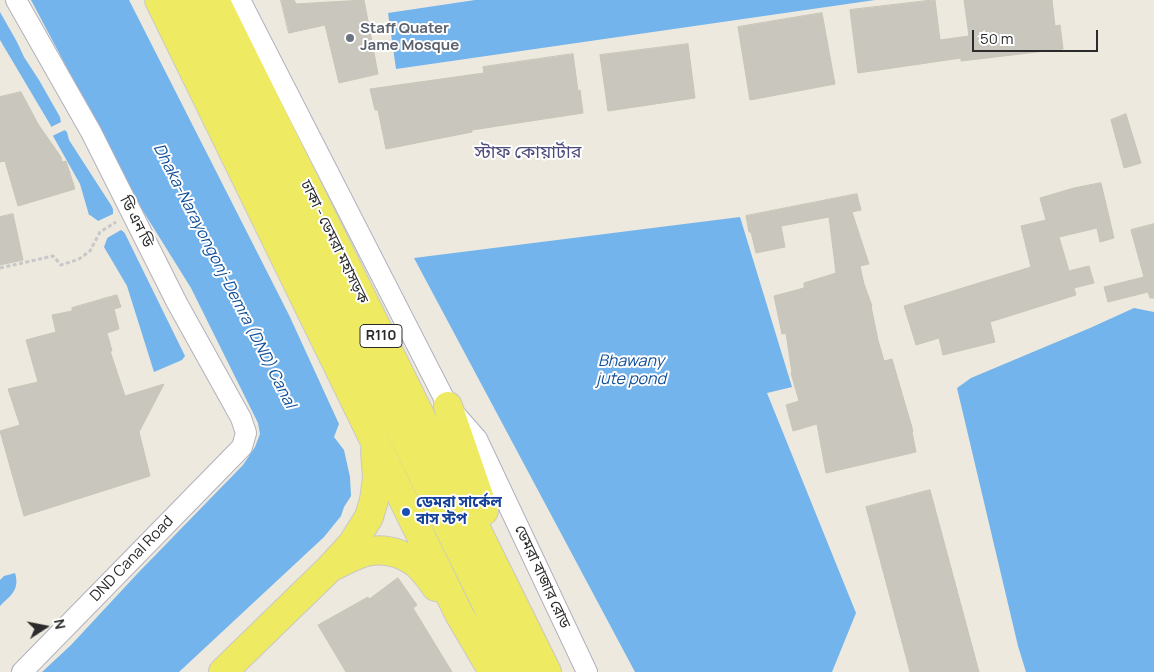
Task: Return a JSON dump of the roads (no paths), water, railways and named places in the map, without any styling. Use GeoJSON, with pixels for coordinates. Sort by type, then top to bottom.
{"type":"FeatureCollection","features":[{"type":"Feature","properties":{"kind":"main road"},"geometry":{"type":"LineString","coordinates":[[159,0],[459,614],[493,672]]}},
{"type":"Feature","properties":{"kind":"main road","name":"ঢাকা - ডেমরা মহাসড়ক"},"geometry":{"type":"LineString","coordinates":[[188,0],[520,672]]}},
{"type":"Feature","properties":{"kind":"main road","name":"ঢাকা - ডেমরা মহাসড়ক"},"geometry":{"type":"LineString","coordinates":[[215,0],[547,672]]}},
{"type":"Feature","properties":{"kind":"main road"},"geometry":{"type":"LineString","coordinates":[[448,406],[518,611]]}},
{"type":"Feature","properties":{"kind":"main road"},"geometry":{"type":"LineString","coordinates":[[223,672],[330,568],[352,544],[369,517],[374,500],[377,478],[374,441]]}},
{"type":"Feature","properties":{"kind":"main road"},"geometry":{"type":"LineString","coordinates":[[330,568],[358,554],[374,550],[392,552],[409,558],[419,565],[459,614]]}},
{"type":"Feature","properties":{"kind":"street","name":"ডি এন ডি"},"geometry":{"type":"LineString","coordinates":[[16,0],[91,132],[177,303],[241,418],[246,433],[242,447]]}},
{"type":"Feature","properties":{"kind":"street","name":"ডেমরা বাজার রোড"},"geometry":{"type":"LineString","coordinates":[[240,0],[448,406],[477,439],[587,672]]}},
{"type":"Feature","properties":{"kind":"street","name":"DND Canal Road"},"geometry":{"type":"LineString","coordinates":[[22,672],[242,447]]}},
{"type":"Feature","properties":{"kind":"water","name":"Dhaka-Narayongonj-Demra (DND) Canal"},"geometry":{"type":"Polygon","coordinates":[[[31,0],[129,0],[289,315],[339,424],[334,437],[344,450],[350,477],[351,496],[341,516],[324,537],[179,672],[42,672],[71,645],[243,465],[255,447],[260,434],[258,423],[191,288],[143,211],[31,0]]]}},
{"type":"Feature","properties":{"kind":"water"},"geometry":{"type":"Polygon","coordinates":[[[475,0],[875,0],[396,69],[388,13],[475,0]]]}},
{"type":"Feature","properties":{"kind":"water"},"geometry":{"type":"Polygon","coordinates":[[[0,12],[60,117],[62,128],[67,132],[69,140],[111,205],[185,356],[182,360],[154,372],[127,286],[104,247],[108,236],[98,221],[89,215],[80,184],[53,136],[51,126],[0,40],[0,12]]]}},
{"type":"Feature","properties":{"kind":"water","name":"Bhawany jute pond"},"geometry":{"type":"Polygon","coordinates":[[[740,217],[792,387],[767,393],[856,613],[832,672],[635,672],[414,258],[740,217]]]}},
{"type":"Feature","properties":{"kind":"water"},"geometry":{"type":"Polygon","coordinates":[[[1134,308],[1154,312],[1154,672],[1026,672],[1018,646],[957,388],[971,378],[1134,308]]]}},
{"type":"Feature","properties":{"kind":"water"},"geometry":{"type":"Polygon","coordinates":[[[15,573],[16,584],[14,592],[0,606],[0,580],[4,576],[15,573]]]}},
{"type":"Feature","properties":{"kind":"place","name":"Staff Quater Jame Mosque"},"geometry":{"type":"Point","coordinates":[350,38]}},
{"type":"Feature","properties":{"kind":"place","name":"ডেমরা সার্কেল বাস স্টপ"},"geometry":{"type":"Point","coordinates":[406,512]}},
{"type":"Feature","properties":{"kind":"district","name":"স্টাফ কোয়ার্টার"},"geometry":{"type":"Point","coordinates":[528,153]}}]}
